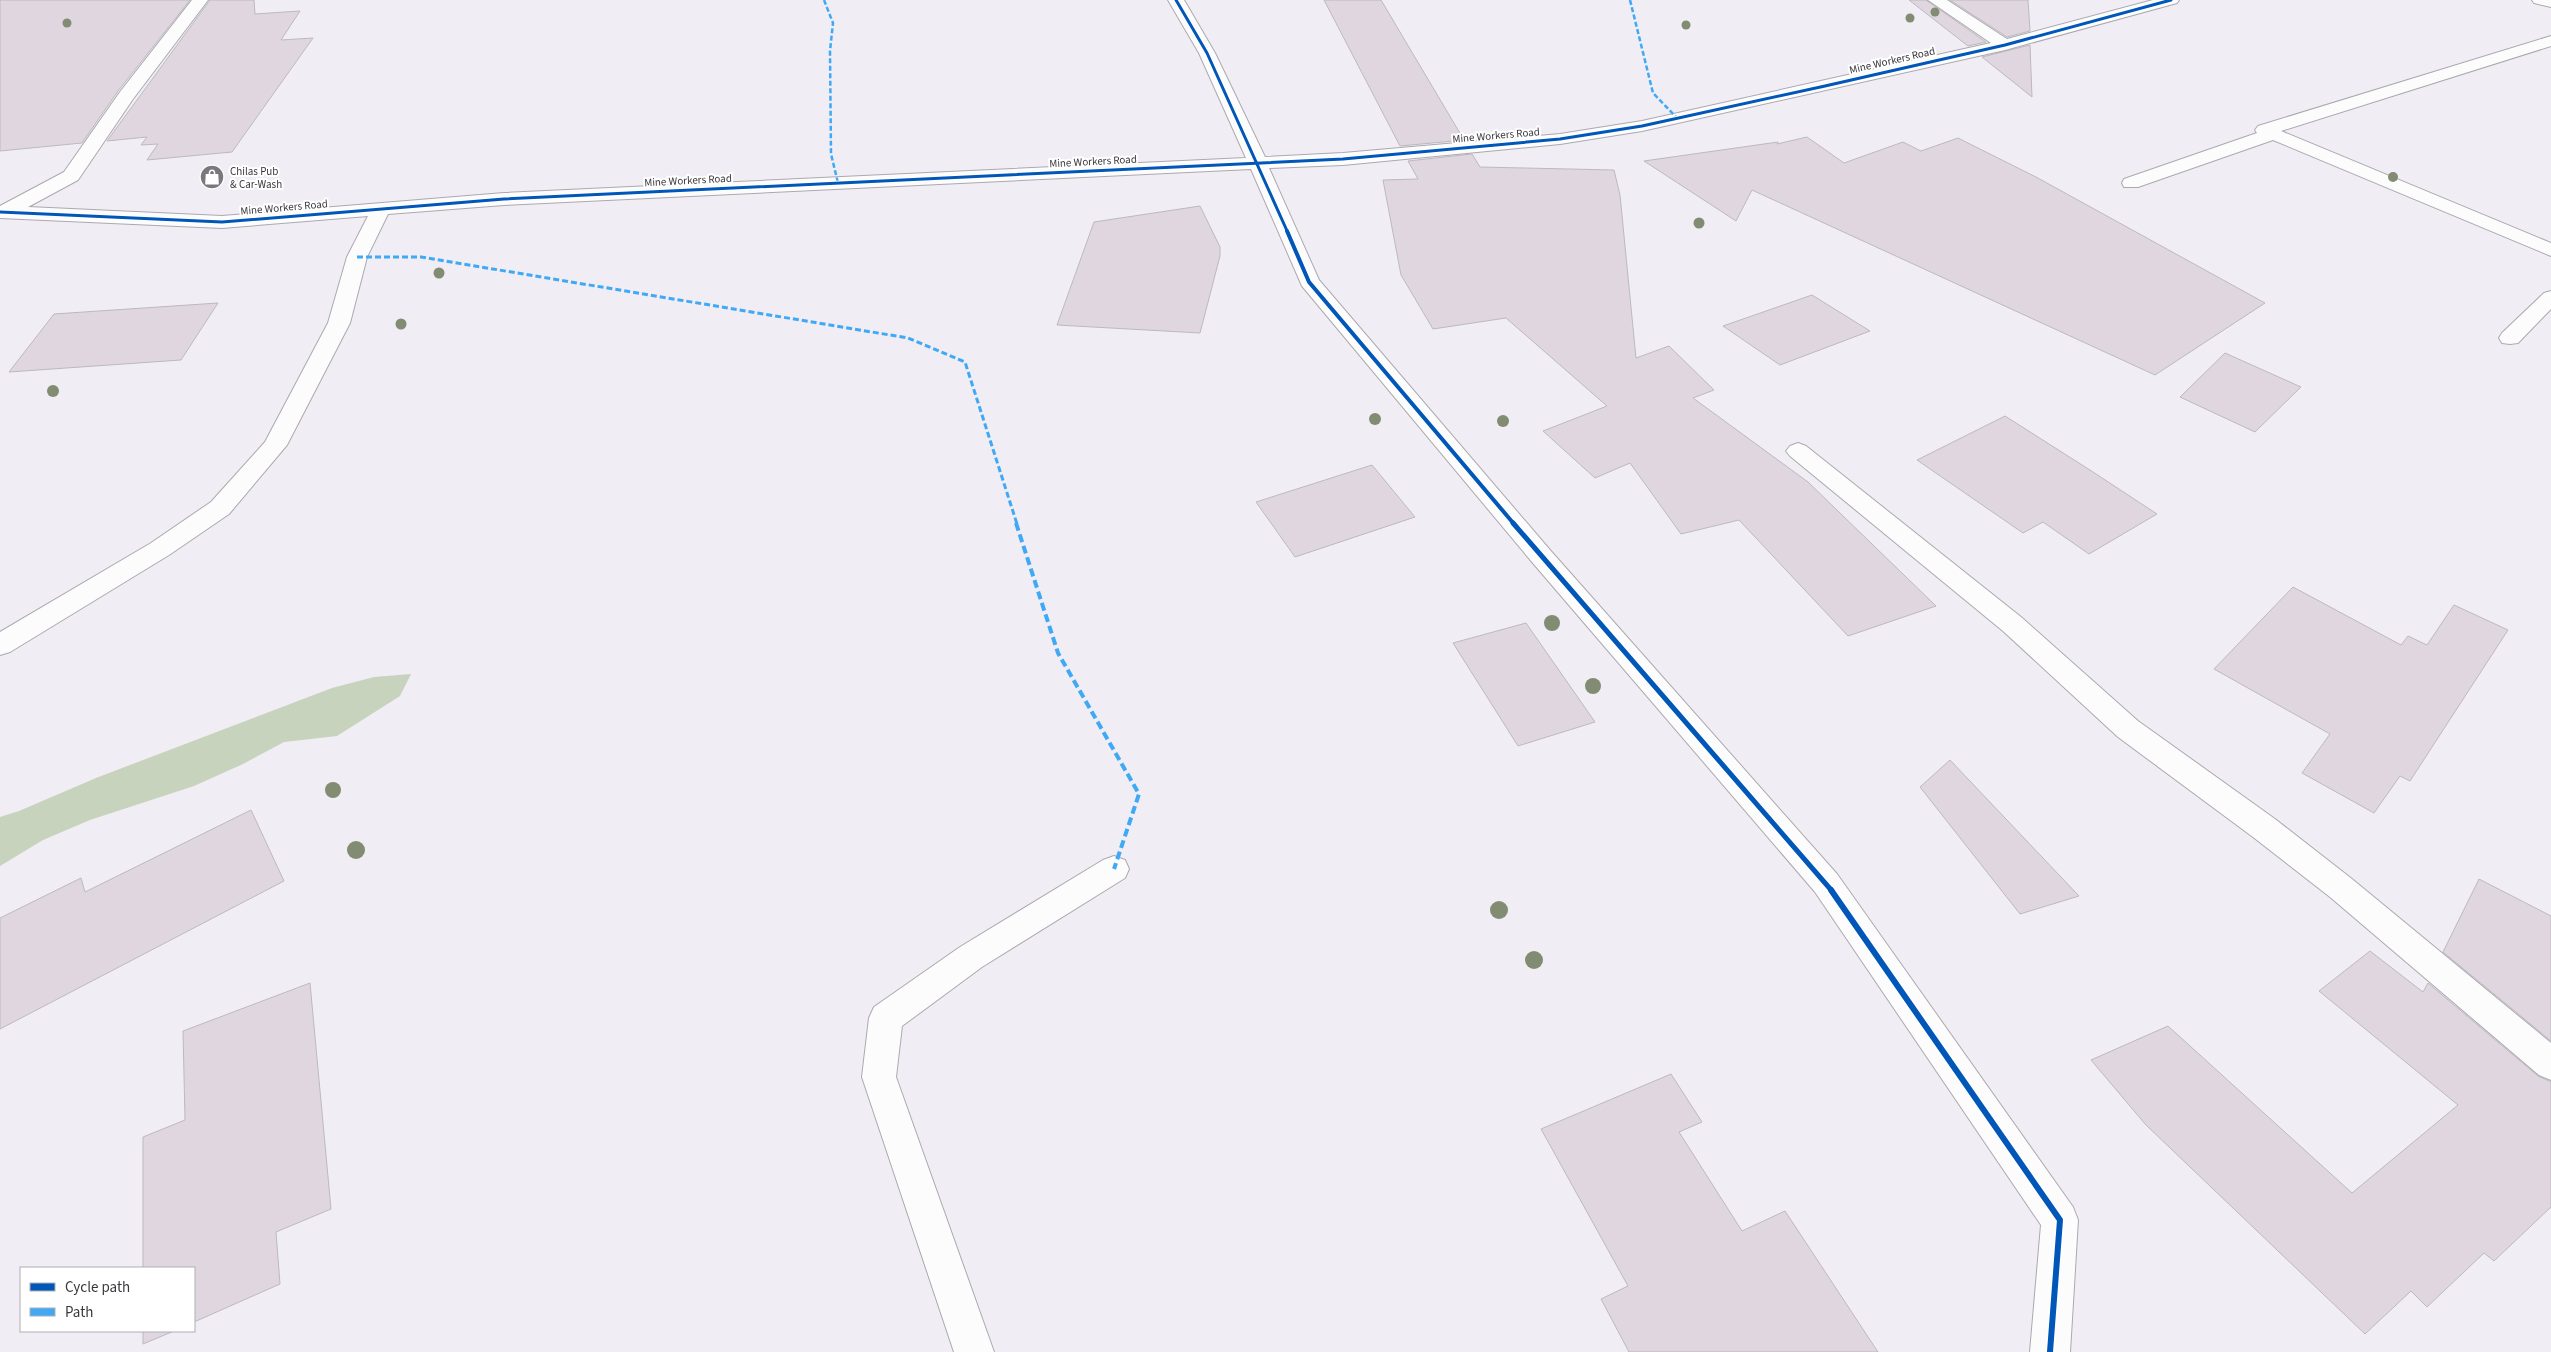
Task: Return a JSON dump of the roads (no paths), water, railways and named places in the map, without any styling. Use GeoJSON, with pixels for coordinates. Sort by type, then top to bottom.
{"type":"FeatureCollection","features":[{"type":"Feature","properties":{"kind":"street"},"geometry":{"type":"LineString","coordinates":[[2,213],[72,176],[126,96],[200,0]]}},
{"type":"Feature","properties":{"kind":"street"},"geometry":{"type":"LineString","coordinates":[[1176,0],[1207,53],[1309,282],[1541,556],[1826,883],[2060,1220],[2050,1352]]}},
{"type":"Feature","properties":{"kind":"street"},"geometry":{"type":"LineString","coordinates":[[1936,0],[2005,45]]}},
{"type":"Feature","properties":{"kind":"street","name":"Mine Workers Road"},"geometry":{"type":"LineString","coordinates":[[2,213],[222,222],[504,199],[1343,159],[1569,138],[1642,126],[2005,45],[2171,0]]}},
{"type":"Feature","properties":{"kind":"street"},"geometry":{"type":"LineString","coordinates":[[2540,0],[2551,2]]}},
{"type":"Feature","properties":{"kind":"street"},"geometry":{"type":"LineString","coordinates":[[2551,41],[2264,130],[2551,250]]}},
{"type":"Feature","properties":{"kind":"street"},"geometry":{"type":"LineString","coordinates":[[2131,183],[2273,134]]}},
{"type":"Feature","properties":{"kind":"street"},"geometry":{"type":"LineString","coordinates":[[0,645],[160,550],[220,508],[274,445],[284,428],[339,323],[356,257],[381,208]]}},
{"type":"Feature","properties":{"kind":"street"},"geometry":{"type":"LineString","coordinates":[[2510,338],[2551,297]]}},
{"type":"Feature","properties":{"kind":"street"},"geometry":{"type":"LineString","coordinates":[[1798,451],[2012,624],[2128,729],[2264,828],[2341,888],[2551,1064]]}},
{"type":"Feature","properties":{"kind":"street"},"geometry":{"type":"LineString","coordinates":[[974,1352],[879,1077],[886,1018],[971,957],[1114,869]]}},
{"type":"Feature","properties":{"kind":"place","name":"Chilas Pub & Car-Wash"},"geometry":{"type":"Point","coordinates":[212,177]}}]}
